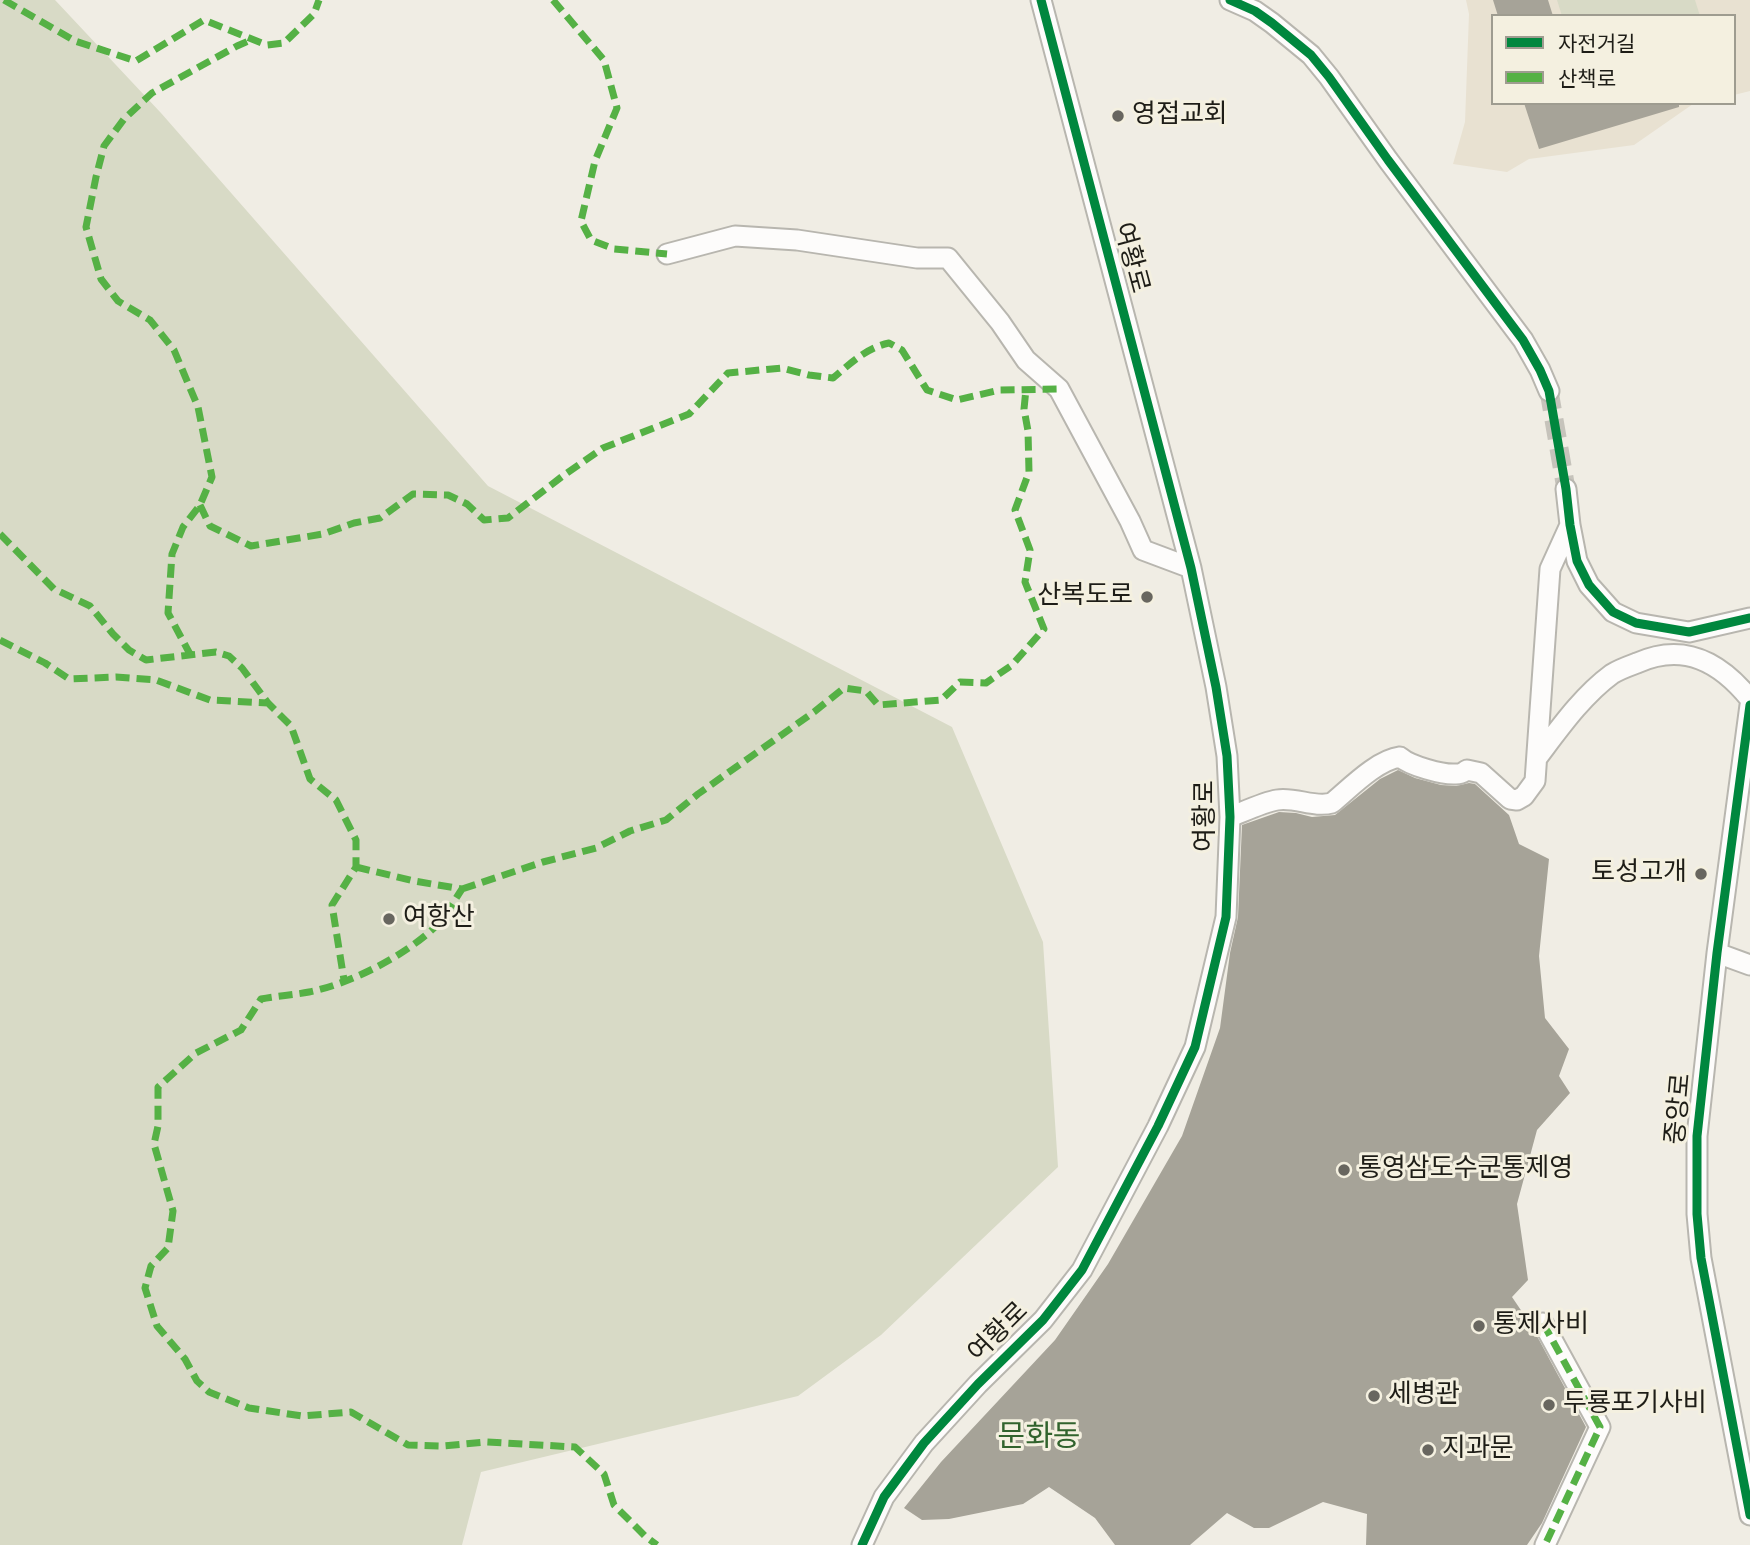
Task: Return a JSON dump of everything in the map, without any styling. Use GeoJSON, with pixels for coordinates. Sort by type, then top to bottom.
{"type":"FeatureCollection","features":[{"type":"Feature","properties":{"kind":"street","name":"여황로"},"geometry":{"type":"LineString","coordinates":[[862,1545],[884,1497],[924,1443],[978,1384],[1044,1320],[1082,1270],[1158,1126],[1195,1047],[1226,917],[1230,817],[1227,756],[1216,687],[1191,568],[1041,0]]}},
{"type":"Feature","properties":{"kind":"street"},"geometry":{"type":"LineString","coordinates":[[1230,0],[1255,11],[1311,55],[1523,340],[1549,391]]}},
{"type":"Feature","properties":{"kind":"street"},"geometry":{"type":"LineString","coordinates":[[667,254],[735,236],[797,240],[917,258],[948,258],[1000,322],[1026,360],[1059,389],[1143,550],[1191,568]]}},
{"type":"Feature","properties":{"kind":"street"},"geometry":{"type":"LineString","coordinates":[[1566,489],[1577,561],[1589,585],[1614,612],[1636,623],[1689,632],[1750,618]]}},
{"type":"Feature","properties":{"kind":"street"},"geometry":{"type":"LineString","coordinates":[[1230,817],[1276,800],[1297,800],[1323,805],[1332,803],[1390,758],[1400,757],[1406,763],[1445,773],[1460,775],[1467,770],[1481,773],[1510,799],[1517,800],[1524,796],[1535,781],[1550,569],[1570,525]]}},
{"type":"Feature","properties":{"kind":"street"},"geometry":{"type":"LineString","coordinates":[[1536,759],[1586,697],[1614,673],[1646,659],[1680,653],[1711,663],[1738,685],[1750,699]]}},
{"type":"Feature","properties":{"kind":"street","name":"중앙로"},"geometry":{"type":"LineString","coordinates":[[1750,705],[1717,953],[1697,1136],[1697,1214],[1701,1258],[1750,1515]]}},
{"type":"Feature","properties":{"kind":"street"},"geometry":{"type":"LineString","coordinates":[[1717,953],[1750,965]]}},
{"type":"Feature","properties":{"kind":"street"},"geometry":{"type":"LineString","coordinates":[[1544,1323],[1600,1427],[1545,1545]]}},
{"type":"Feature","properties":{"kind":"shaded area"},"geometry":{"type":"Polygon","coordinates":[[[1466,0],[1750,0],[1750,91],[1736,94],[1736,14],[1491,14],[1491,105],[1692,105],[1634,145],[1529,159],[1507,172],[1453,164],[1465,122],[1469,14],[1466,0]]]}},
{"type":"Feature","properties":{"kind":"green space"},"geometry":{"type":"Polygon","coordinates":[[[0,0],[55,0],[161,113],[488,486],[952,727],[1043,942],[1058,1167],[881,1335],[798,1396],[481,1472],[462,1545],[0,1545],[0,0]]]}},
{"type":"Feature","properties":{"kind":"green space"},"geometry":{"type":"Polygon","coordinates":[[[1557,0],[1695,0],[1699,14],[1561,14],[1557,0]]]}},
{"type":"Feature","properties":{"kind":"building"},"geometry":{"type":"Polygon","coordinates":[[[1493,0],[1548,0],[1552,14],[1497,14],[1493,0]]]}},
{"type":"Feature","properties":{"kind":"building"},"geometry":{"type":"Polygon","coordinates":[[[1525,105],[1679,105],[1679,107],[1539,149],[1525,105]]]}},
{"type":"Feature","properties":{"kind":"building","name":"통영삼도수군통제영"},"geometry":{"type":"Polygon","coordinates":[[[1398,770],[1441,785],[1475,784],[1509,815],[1519,844],[1549,859],[1539,956],[1545,1018],[1569,1049],[1559,1076],[1570,1093],[1537,1130],[1517,1204],[1528,1280],[1512,1297],[1531,1325],[1586,1427],[1542,1523],[1527,1545],[1366,1545],[1367,1514],[1323,1502],[1269,1528],[1254,1528],[1227,1513],[1190,1545],[1115,1545],[1095,1518],[1049,1487],[1023,1504],[949,1519],[922,1520],[904,1508],[941,1462],[1055,1340],[1108,1264],[1182,1136],[1220,1028],[1230,953],[1238,917],[1242,825],[1279,812],[1312,817],[1335,815],[1380,779],[1398,770]]]}},
{"type":"Feature","properties":{"kind":"tunnel"},"geometry":{"type":"LineString","coordinates":[[1549,391],[1566,489]]}},
{"type":"Feature","properties":{"kind":"marked path"},"geometry":{"type":"LineString","coordinates":[[4,0],[75,41],[136,61],[204,20],[267,45],[284,43],[314,14],[319,0]]}},
{"type":"Feature","properties":{"kind":"marked path"},"geometry":{"type":"LineString","coordinates":[[553,0],[604,60],[617,108],[595,161],[581,221],[591,240],[614,249],[667,254]]}},
{"type":"Feature","properties":{"kind":"marked path"},"geometry":{"type":"LineString","coordinates":[[191,656],[168,613],[172,554],[183,527],[200,505],[212,477],[198,407],[174,350],[150,320],[118,301],[101,279],[86,227],[104,146],[124,119],[152,93],[253,39]]}},
{"type":"Feature","properties":{"kind":"marked path"},"geometry":{"type":"LineString","coordinates":[[200,505],[210,526],[251,546],[323,534],[354,523],[380,518],[413,494],[448,495],[467,504],[484,520],[508,518],[603,448],[689,414],[728,373],[782,368],[833,378],[866,352],[889,343],[902,350],[927,390],[957,400],[1000,390],[1059,389]]}},
{"type":"Feature","properties":{"kind":"marked path"},"geometry":{"type":"LineString","coordinates":[[462,889],[543,862],[596,848],[630,831],[666,820],[844,688],[866,691],[878,705],[941,700],[960,682],[986,683],[1012,665],[1044,629],[1025,582],[1030,550],[1015,510],[1029,472],[1028,431],[1024,409],[1026,389]]}},
{"type":"Feature","properties":{"kind":"marked path"},"geometry":{"type":"LineString","coordinates":[[0,534],[54,589],[90,606],[129,650],[146,660],[216,652],[229,656],[291,726],[310,779],[336,800],[356,840],[356,867],[332,905],[344,980]]}},
{"type":"Feature","properties":{"kind":"marked path"},"geometry":{"type":"LineString","coordinates":[[0,640],[45,663],[69,679],[116,677],[156,680],[210,700],[268,703]]}},
{"type":"Feature","properties":{"kind":"marked path"},"geometry":{"type":"LineString","coordinates":[[356,867],[462,889],[438,924],[408,949],[376,968],[342,983],[309,992],[261,999],[241,1030],[196,1053],[158,1087],[158,1126],[154,1144],[173,1211],[168,1248],[151,1266],[145,1288],[157,1326],[185,1359],[197,1381],[209,1392],[249,1408],[302,1416],[351,1412],[408,1445],[442,1446],[487,1442],[575,1447],[604,1474],[614,1505],[657,1545]]}},
{"type":"Feature","properties":{"kind":"marked path"},"geometry":{"type":"LineString","coordinates":[[1543,1323],[1600,1427],[1545,1545]]}},
{"type":"Feature","properties":{"kind":"cycle path"},"geometry":{"type":"LineString","coordinates":[[862,1545],[884,1497],[924,1443],[978,1384],[1043,1320],[1082,1270],[1158,1126],[1195,1047],[1226,917],[1230,817],[1227,756],[1216,687],[1191,568],[1041,0]]}},
{"type":"Feature","properties":{"kind":"cycle path"},"geometry":{"type":"LineString","coordinates":[[1230,0],[1255,11],[1311,55],[1523,340],[1549,391],[1577,561],[1589,585],[1613,612],[1636,623],[1689,632],[1750,618]]}},
{"type":"Feature","properties":{"kind":"cycle path"},"geometry":{"type":"LineString","coordinates":[[1750,705],[1717,953],[1697,1136],[1697,1214],[1701,1258],[1750,1515]]}},
{"type":"Feature","properties":{"kind":"place","name":"영접교회"},"geometry":{"type":"Point","coordinates":[1118,116]}},
{"type":"Feature","properties":{"kind":"place","name":"산복도로"},"geometry":{"type":"Point","coordinates":[1147,597]}},
{"type":"Feature","properties":{"kind":"place","name":"토성고개"},"geometry":{"type":"Point","coordinates":[1701,874]}},
{"type":"Feature","properties":{"kind":"place","name":"여항산"},"geometry":{"type":"Point","coordinates":[389,919]}},
{"type":"Feature","properties":{"kind":"place","name":"통영삼도수군통제영"},"geometry":{"type":"Point","coordinates":[1344,1170]}},
{"type":"Feature","properties":{"kind":"place","name":"통제사비"},"geometry":{"type":"Point","coordinates":[1479,1326]}},
{"type":"Feature","properties":{"kind":"place","name":"세병관"},"geometry":{"type":"Point","coordinates":[1374,1396]}},
{"type":"Feature","properties":{"kind":"place","name":"두룡포기사비"},"geometry":{"type":"Point","coordinates":[1549,1405]}},
{"type":"Feature","properties":{"kind":"place","name":"지과문"},"geometry":{"type":"Point","coordinates":[1428,1450]}},
{"type":"Feature","properties":{"kind":"district","name":"문화동"},"geometry":{"type":"Point","coordinates":[1039,1439]}}]}
